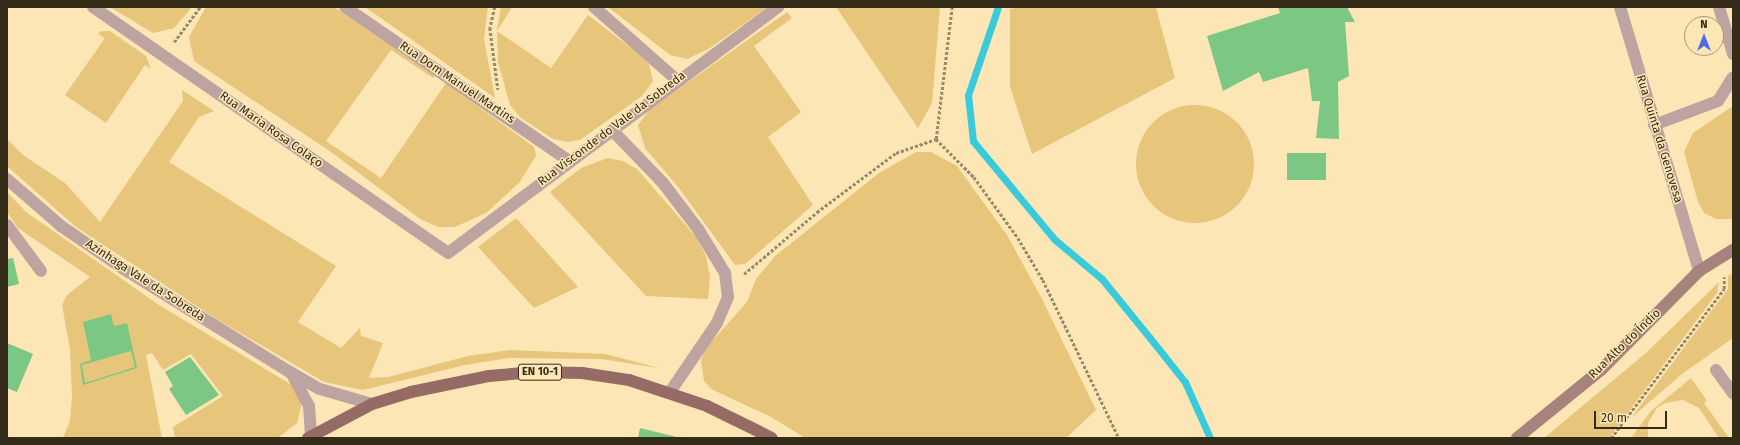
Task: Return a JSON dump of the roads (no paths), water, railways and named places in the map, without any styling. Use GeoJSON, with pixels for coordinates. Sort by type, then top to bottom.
{"type":"FeatureCollection","features":[{"type":"Feature","properties":{"kind":"main road","name":"Rua Alto do Índio"},"geometry":{"type":"LineString","coordinates":[[1517,438],[1602,369],[1699,270],[1733,250]]}},
{"type":"Feature","properties":{"kind":"main road","name":"EN 10-1"},"geometry":{"type":"LineString","coordinates":[[310,437],[372,404],[449,383],[535,372],[582,373],[628,380],[670,392],[772,438]]}},
{"type":"Feature","properties":{"kind":"street","name":"Rua Maria Rosa Colaço"},"geometry":{"type":"LineString","coordinates":[[93,7],[448,254]]}},
{"type":"Feature","properties":{"kind":"street","name":"Rua Dom Manuel Martins"},"geometry":{"type":"LineString","coordinates":[[345,7],[569,161]]}},
{"type":"Feature","properties":{"kind":"street"},"geometry":{"type":"LineString","coordinates":[[594,7],[678,80]]}},
{"type":"Feature","properties":{"kind":"street","name":"Rua Visconde do Vale da Sobreda"},"geometry":{"type":"LineString","coordinates":[[448,254],[569,161],[778,7]]}},
{"type":"Feature","properties":{"kind":"street","name":"Rua Quinta da Genovesa"},"geometry":{"type":"LineString","coordinates":[[1620,7],[1654,125],[1699,270]]}},
{"type":"Feature","properties":{"kind":"street"},"geometry":{"type":"LineString","coordinates":[[1719,7],[1733,54]]}},
{"type":"Feature","properties":{"kind":"street"},"geometry":{"type":"LineString","coordinates":[[1654,125],[1718,101],[1733,77]]}},
{"type":"Feature","properties":{"kind":"street"},"geometry":{"type":"LineString","coordinates":[[612,130],[637,152],[698,229],[725,273],[728,297],[717,323],[670,392]]}},
{"type":"Feature","properties":{"kind":"street","name":"Azinhaga Vale da Sobreda"},"geometry":{"type":"LineString","coordinates":[[7,179],[61,226],[122,268],[290,372],[320,388],[372,404]]}},
{"type":"Feature","properties":{"kind":"street"},"geometry":{"type":"LineString","coordinates":[[7,225],[41,270]]}},
{"type":"Feature","properties":{"kind":"street"},"geometry":{"type":"LineString","coordinates":[[1716,370],[1733,393]]}},
{"type":"Feature","properties":{"kind":"street","name":"Azinhaga Vale da Sobreda"},"geometry":{"type":"LineString","coordinates":[[290,372],[304,390],[310,406],[310,437]]}},
{"type":"Feature","properties":{"kind":"waterway"},"geometry":{"type":"LineString","coordinates":[[998,7],[968,95],[973,141],[1054,239],[1102,279],[1150,338],[1185,382],[1210,438]]}}]}
